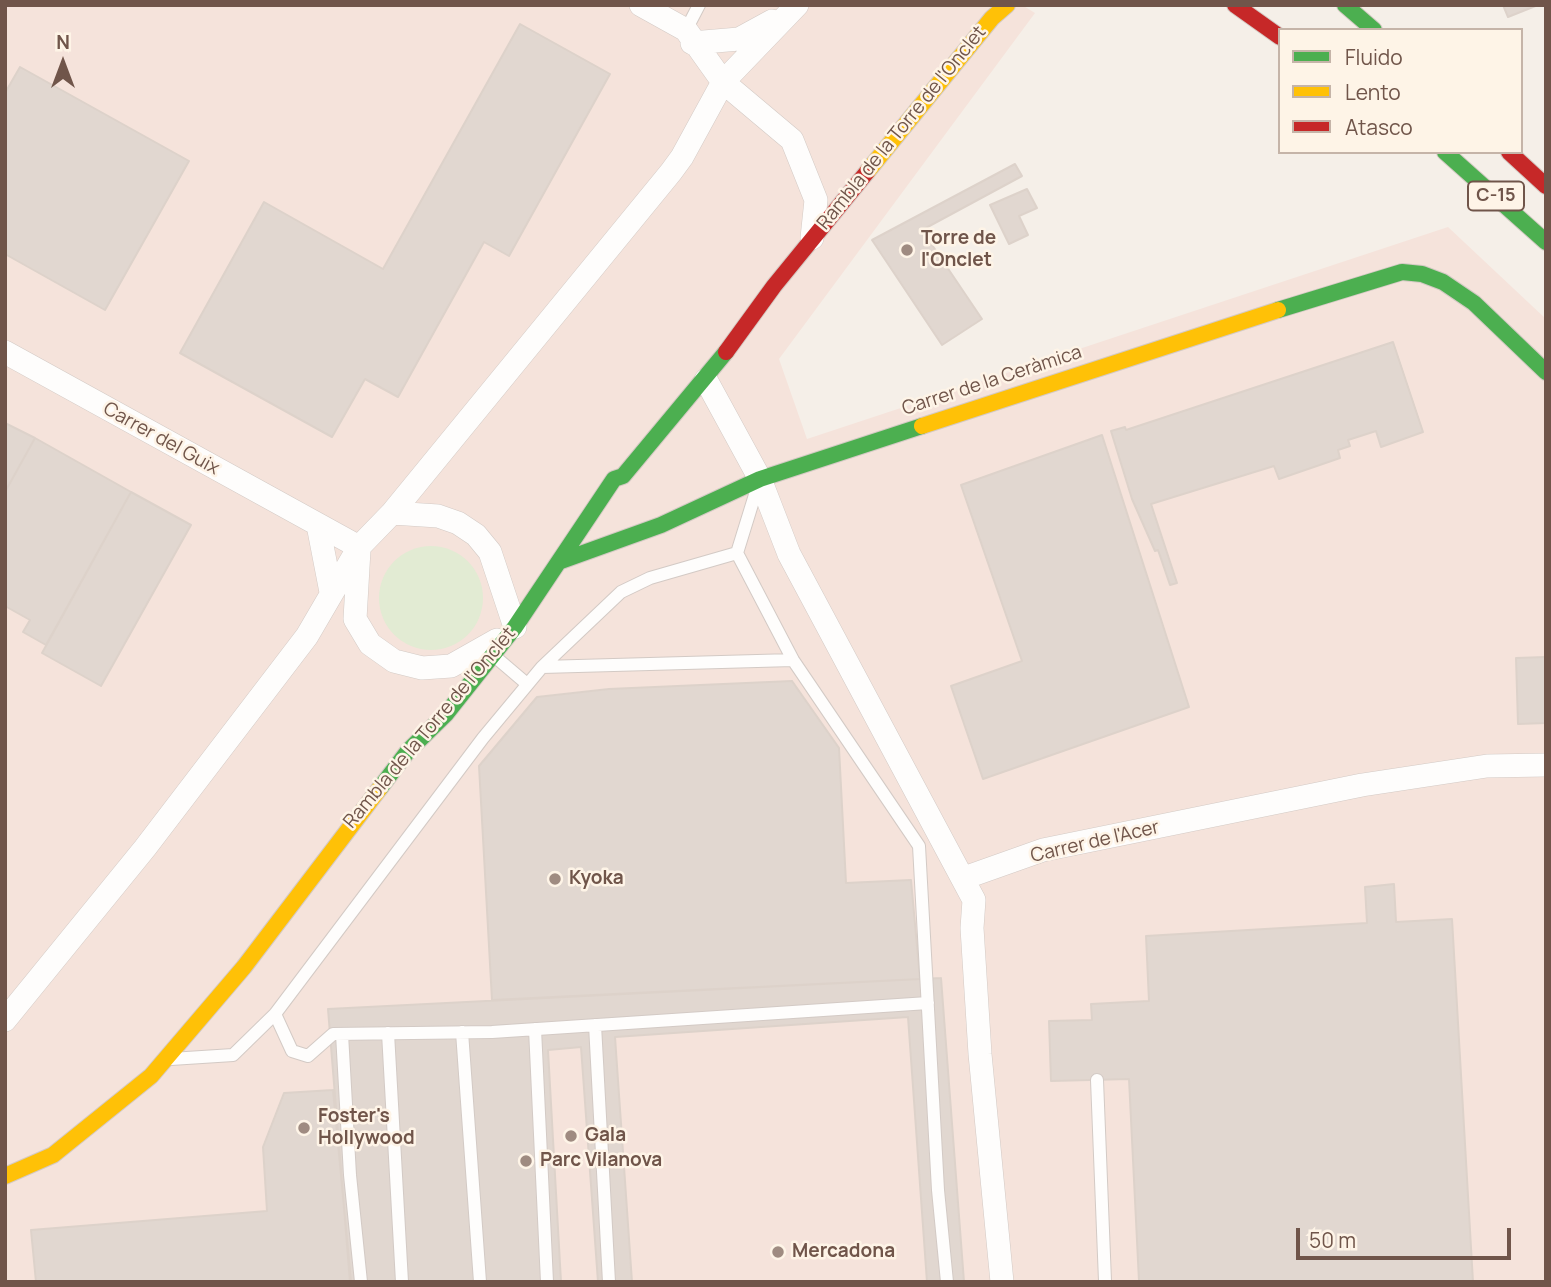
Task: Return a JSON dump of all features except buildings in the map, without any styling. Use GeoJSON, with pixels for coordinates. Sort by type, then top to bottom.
{"type":"FeatureCollection","features":[{"type":"Feature","properties":{"kind":"main road","name":"Rambla de la Torre de l'Onclet"},"geometry":{"type":"LineString","coordinates":[[5,1176],[52,1155],[151,1076],[166,1059],[244,967],[408,751],[446,714],[561,561],[566,548],[614,479],[623,476],[706,380],[812,238],[992,18],[1007,5]]}},
{"type":"Feature","properties":{"kind":"main road"},"geometry":{"type":"LineString","coordinates":[[1234,5],[1278,36]]}},
{"type":"Feature","properties":{"kind":"main road"},"geometry":{"type":"LineString","coordinates":[[1345,5],[1372,28]]}},
{"type":"Feature","properties":{"kind":"main road","name":"C-15"},"geometry":{"type":"LineString","coordinates":[[1447,154],[1546,242]]}},
{"type":"Feature","properties":{"kind":"main road","name":"C-15"},"geometry":{"type":"LineString","coordinates":[[1511,154],[1546,186]]}},
{"type":"Feature","properties":{"kind":"main road","name":"Carrer de la Ceràmica"},"geometry":{"type":"LineString","coordinates":[[561,561],[661,525],[760,479],[1326,294],[1402,272],[1422,274],[1443,282],[1474,303],[1546,372]]}},
{"type":"Feature","properties":{"kind":"street"},"geometry":{"type":"LineString","coordinates":[[641,5],[689,36],[739,39],[795,7]]}},
{"type":"Feature","properties":{"kind":"street"},"geometry":{"type":"LineString","coordinates":[[5,1020],[145,848],[307,636],[359,547],[392,513],[677,165],[723,82],[795,7]]}},
{"type":"Feature","properties":{"kind":"street","name":"Rambla de la Torre de l'Onclet"},"geometry":{"type":"LineString","coordinates":[[689,36],[723,82],[793,140],[816,200],[812,238]]}},
{"type":"Feature","properties":{"kind":"street","name":"Carrer del Guix"},"geometry":{"type":"LineString","coordinates":[[5,352],[359,547]]}},
{"type":"Feature","properties":{"kind":"street"},"geometry":{"type":"LineString","coordinates":[[706,380],[760,479],[789,554],[974,900],[972,928],[980,1054],[1003,1282]]}},
{"type":"Feature","properties":{"kind":"street"},"geometry":{"type":"LineString","coordinates":[[359,547],[355,619],[370,644],[394,661],[422,668],[451,666],[503,639],[490,552],[476,535],[458,523],[438,516],[392,513]]}},
{"type":"Feature","properties":{"kind":"street"},"geometry":{"type":"LineString","coordinates":[[318,525],[331,592]]}},
{"type":"Feature","properties":{"kind":"street","name":"Carrer de l'Acer"},"geometry":{"type":"LineString","coordinates":[[964,878],[1043,850],[1362,785],[1487,766],[1546,765]]}},
{"type":"Feature","properties":{"kind":"lane"},"geometry":{"type":"LineString","coordinates":[[689,36],[699,5]]}},
{"type":"Feature","properties":{"kind":"lane"},"geometry":{"type":"LineString","coordinates":[[760,479],[737,553],[793,660],[919,846],[947,1282]]}},
{"type":"Feature","properties":{"kind":"lane"},"geometry":{"type":"LineString","coordinates":[[166,1059],[233,1055],[275,1014],[483,738],[527,684],[621,592],[635,583],[737,553]]}},
{"type":"Feature","properties":{"kind":"lane"},"geometry":{"type":"LineString","coordinates":[[503,639],[527,684]]}},
{"type":"Feature","properties":{"kind":"lane"},"geometry":{"type":"LineString","coordinates":[[542,667],[793,660]]}},
{"type":"Feature","properties":{"kind":"lane"},"geometry":{"type":"LineString","coordinates":[[275,1014],[292,1051],[308,1056],[333,1034],[492,1032],[928,1003]]}},
{"type":"Feature","properties":{"kind":"lane"},"geometry":{"type":"LineString","coordinates":[[595,1025],[610,1282]]}},
{"type":"Feature","properties":{"kind":"lane"},"geometry":{"type":"LineString","coordinates":[[535,1029],[547,1282]]}},
{"type":"Feature","properties":{"kind":"lane"},"geometry":{"type":"LineString","coordinates":[[462,1032],[480,1282]]}},
{"type":"Feature","properties":{"kind":"lane"},"geometry":{"type":"LineString","coordinates":[[388,1033],[402,1282]]}},
{"type":"Feature","properties":{"kind":"lane"},"geometry":{"type":"LineString","coordinates":[[342,1034],[350,1175],[361,1282]]}},
{"type":"Feature","properties":{"kind":"lane"},"geometry":{"type":"LineString","coordinates":[[1097,1080],[1105,1282]]}},
{"type":"Feature","properties":{"kind":"shaded area"},"geometry":{"type":"Polygon","coordinates":[[[5,5],[1022,5],[1035,13],[779,359],[807,439],[1448,227],[1546,319],[1546,1282],[5,1282],[5,5]]]}},
{"type":"Feature","properties":{"kind":"green space"},"geometry":{"type":"Polygon","coordinates":[[[431,546],[451,550],[468,561],[479,578],[483,598],[479,618],[468,635],[451,646],[431,650],[411,646],[394,635],[383,618],[379,598],[383,578],[394,561],[411,550],[431,546]]]}},
{"type":"Feature","properties":{"kind":"traffic: fast"},"geometry":{"type":"LineString","coordinates":[[1345,5],[1372,28]]}},
{"type":"Feature","properties":{"kind":"traffic: fast"},"geometry":{"type":"LineString","coordinates":[[1447,154],[1546,242]]}},
{"type":"Feature","properties":{"kind":"traffic: fast"},"geometry":{"type":"LineString","coordinates":[[1278,310],[1402,272],[1422,274],[1443,282],[1474,303],[1546,372]]}},
{"type":"Feature","properties":{"kind":"traffic: fast"},"geometry":{"type":"LineString","coordinates":[[380,788],[408,751],[446,714],[515,627],[614,479],[623,476],[726,352]]}},
{"type":"Feature","properties":{"kind":"traffic: fast"},"geometry":{"type":"LineString","coordinates":[[561,561],[661,525],[760,479],[922,426]]}},
{"type":"Feature","properties":{"kind":"traffic: slow"},"geometry":{"type":"LineString","coordinates":[[992,18],[1007,5]]}},
{"type":"Feature","properties":{"kind":"traffic: slow"},"geometry":{"type":"LineString","coordinates":[[867,172],[992,18]]}},
{"type":"Feature","properties":{"kind":"traffic: slow"},"geometry":{"type":"LineString","coordinates":[[922,426],[1278,310]]}},
{"type":"Feature","properties":{"kind":"traffic: slow"},"geometry":{"type":"LineString","coordinates":[[5,1176],[53,1155],[151,1076],[244,967],[380,788]]}},
{"type":"Feature","properties":{"kind":"traffic: jam"},"geometry":{"type":"LineString","coordinates":[[1235,5],[1278,36]]}},
{"type":"Feature","properties":{"kind":"traffic: jam"},"geometry":{"type":"LineString","coordinates":[[1511,154],[1546,186]]}},
{"type":"Feature","properties":{"kind":"traffic: jam"},"geometry":{"type":"LineString","coordinates":[[726,352],[774,286],[867,172]]}},
{"type":"Feature","properties":{"kind":"place","name":"Torre de l'Onclet"},"geometry":{"type":"Point","coordinates":[907,250]}},
{"type":"Feature","properties":{"kind":"place","name":"Kyoka"},"geometry":{"type":"Point","coordinates":[555,879]}},
{"type":"Feature","properties":{"kind":"place","name":"Foster's Hollywood"},"geometry":{"type":"Point","coordinates":[304,1128]}},
{"type":"Feature","properties":{"kind":"place","name":"Gala"},"geometry":{"type":"Point","coordinates":[571,1136]}},
{"type":"Feature","properties":{"kind":"place","name":"Parc Vilanova"},"geometry":{"type":"Point","coordinates":[526,1161]}},
{"type":"Feature","properties":{"kind":"place","name":"Mercadona"},"geometry":{"type":"Point","coordinates":[778,1252]}}]}
